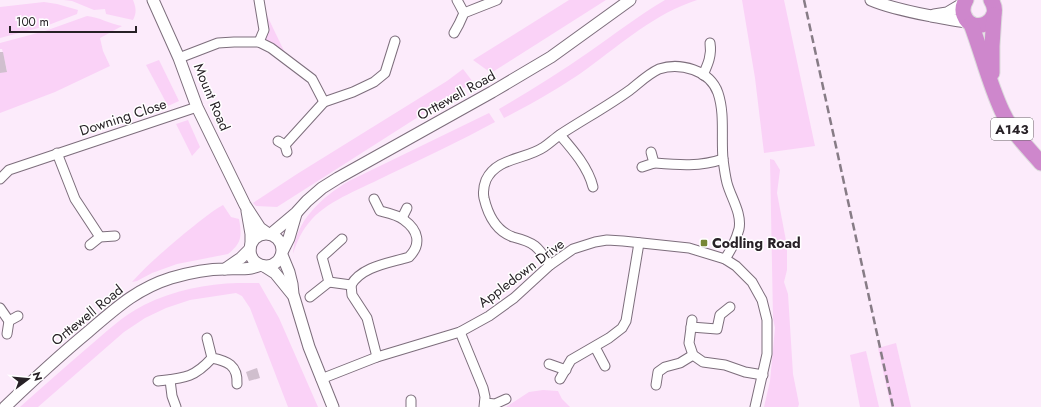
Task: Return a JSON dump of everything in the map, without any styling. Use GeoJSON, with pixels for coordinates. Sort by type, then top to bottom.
{"type":"FeatureCollection","features":[{"type":"Feature","properties":{"kind":"highway"},"geometry":{"type":"LineString","coordinates":[[965,2],[963,13],[969,23],[984,25],[994,15],[994,6],[991,0]]}},
{"type":"Feature","properties":{"kind":"highway","name":"A143"},"geometry":{"type":"LineString","coordinates":[[993,88],[992,46],[994,15]]}},
{"type":"Feature","properties":{"kind":"highway","name":"A143"},"geometry":{"type":"LineString","coordinates":[[969,23],[1002,112],[1013,130],[1041,163]]}},
{"type":"Feature","properties":{"kind":"street","name":"Mount Road"},"geometry":{"type":"LineString","coordinates":[[153,0],[179,58],[198,107],[245,205],[260,228],[269,234]]}},
{"type":"Feature","properties":{"kind":"street"},"geometry":{"type":"LineString","coordinates":[[259,0],[264,30],[259,42]]}},
{"type":"Feature","properties":{"kind":"street"},"geometry":{"type":"LineString","coordinates":[[457,0],[464,13]]}},
{"type":"Feature","properties":{"kind":"street"},"geometry":{"type":"LineString","coordinates":[[454,33],[464,13],[497,0]]}},
{"type":"Feature","properties":{"kind":"street","name":"Orttewell Road"},"geometry":{"type":"LineString","coordinates":[[269,234],[296,213],[322,188],[551,57],[630,0]]}},
{"type":"Feature","properties":{"kind":"street"},"geometry":{"type":"LineString","coordinates":[[871,0],[914,13],[969,23]]}},
{"type":"Feature","properties":{"kind":"street"},"geometry":{"type":"LineString","coordinates":[[931,16],[947,13],[965,2]]}},
{"type":"Feature","properties":{"kind":"street"},"geometry":{"type":"LineString","coordinates":[[283,146],[324,102],[353,92],[374,82],[386,73],[386,51],[395,41]]}},
{"type":"Feature","properties":{"kind":"street"},"geometry":{"type":"LineString","coordinates":[[179,58],[218,43],[259,42],[271,48],[312,80],[324,102]]}},
{"type":"Feature","properties":{"kind":"street"},"geometry":{"type":"LineString","coordinates":[[703,74],[709,62],[711,52],[710,43]]}},
{"type":"Feature","properties":{"kind":"street"},"geometry":{"type":"LineString","coordinates":[[550,265],[535,246],[525,240],[501,231],[494,223],[484,197],[484,185],[490,174],[498,166],[508,160],[532,153],[544,147],[629,90],[646,76],[669,67],[683,66],[703,74],[709,80],[718,91],[722,107],[723,159],[727,183],[738,213],[739,228],[733,246],[725,259]]}},
{"type":"Feature","properties":{"kind":"street","name":"Downing Close"},"geometry":{"type":"LineString","coordinates":[[0,179],[10,170],[198,107]]}},
{"type":"Feature","properties":{"kind":"street"},"geometry":{"type":"LineString","coordinates":[[560,135],[577,155],[591,179],[593,187]]}},
{"type":"Feature","properties":{"kind":"street"},"geometry":{"type":"LineString","coordinates":[[651,152],[654,163]]}},
{"type":"Feature","properties":{"kind":"street"},"geometry":{"type":"LineString","coordinates":[[57,153],[75,199],[100,237]]}},
{"type":"Feature","properties":{"kind":"street"},"geometry":{"type":"LineString","coordinates":[[642,167],[654,163],[682,165],[709,164],[723,159]]}},
{"type":"Feature","properties":{"kind":"street"},"geometry":{"type":"LineString","coordinates":[[374,199],[380,211],[402,218],[414,230],[417,244],[414,252],[409,257],[371,269],[359,275],[351,285],[352,294],[367,318],[377,357]]}},
{"type":"Feature","properties":{"kind":"street","name":"Mount Road"},"geometry":{"type":"LineString","coordinates":[[245,205],[251,234],[251,247]]}},
{"type":"Feature","properties":{"kind":"street"},"geometry":{"type":"LineString","coordinates":[[402,218],[407,208]]}},
{"type":"Feature","properties":{"kind":"street","name":"Orttewell Road"},"geometry":{"type":"LineString","coordinates":[[282,253],[289,238],[296,213]]}},
{"type":"Feature","properties":{"kind":"street"},"geometry":{"type":"LineString","coordinates":[[226,269],[241,258],[251,247],[255,238],[260,235],[269,234],[280,240],[282,253],[292,284],[293,294],[309,347],[333,407]]}},
{"type":"Feature","properties":{"kind":"street"},"geometry":{"type":"LineString","coordinates":[[90,245],[100,237],[115,236]]}},
{"type":"Feature","properties":{"kind":"street"},"geometry":{"type":"LineString","coordinates":[[329,282],[322,257],[342,239]]}},
{"type":"Feature","properties":{"kind":"street","name":"Appledown Drive"},"geometry":{"type":"LineString","coordinates":[[321,379],[377,357],[460,332],[489,316],[514,298],[550,265],[573,249],[607,240],[689,248],[725,259],[736,266],[752,282],[762,300],[767,320],[767,354],[755,407]]}},
{"type":"Feature","properties":{"kind":"street"},"geometry":{"type":"LineString","coordinates":[[560,379],[571,360],[595,347],[622,328],[626,321],[639,243]]}},
{"type":"Feature","properties":{"kind":"street"},"geometry":{"type":"LineString","coordinates":[[251,247],[251,256],[255,261],[275,273],[293,294]]}},
{"type":"Feature","properties":{"kind":"street"},"geometry":{"type":"LineString","coordinates":[[263,265],[275,264],[282,253]]}},
{"type":"Feature","properties":{"kind":"street","name":"Orttewell Road"},"geometry":{"type":"LineString","coordinates":[[5,407],[39,374],[126,300],[149,287],[172,278],[196,272],[226,269],[245,270],[263,265]]}},
{"type":"Feature","properties":{"kind":"street"},"geometry":{"type":"LineString","coordinates":[[310,297],[329,282],[351,285]]}},
{"type":"Feature","properties":{"kind":"street"},"geometry":{"type":"LineString","coordinates":[[730,307],[720,315],[717,329],[692,324],[689,343],[693,355],[703,362],[725,365],[745,372],[763,375]]}},
{"type":"Feature","properties":{"kind":"street"},"geometry":{"type":"LineString","coordinates":[[0,308],[2,313],[9,321],[7,334]]}},
{"type":"Feature","properties":{"kind":"street"},"geometry":{"type":"LineString","coordinates":[[9,321],[18,316]]}},
{"type":"Feature","properties":{"kind":"street"},"geometry":{"type":"LineString","coordinates":[[460,332],[483,388],[485,405],[495,404],[506,399]]}},
{"type":"Feature","properties":{"kind":"street"},"geometry":{"type":"LineString","coordinates":[[207,338],[212,358]]}},
{"type":"Feature","properties":{"kind":"street"},"geometry":{"type":"LineString","coordinates":[[595,347],[605,366]]}},
{"type":"Feature","properties":{"kind":"street"},"geometry":{"type":"LineString","coordinates":[[656,385],[658,372],[665,367],[680,363],[693,355]]}},
{"type":"Feature","properties":{"kind":"street"},"geometry":{"type":"LineString","coordinates":[[158,381],[170,380],[195,374],[212,358]]}},
{"type":"Feature","properties":{"kind":"street"},"geometry":{"type":"LineString","coordinates":[[212,358],[225,360],[230,364],[238,379],[237,384]]}},
{"type":"Feature","properties":{"kind":"street"},"geometry":{"type":"LineString","coordinates":[[549,364],[566,370]]}},
{"type":"Feature","properties":{"kind":"street"},"geometry":{"type":"LineString","coordinates":[[170,380],[172,396],[176,407]]}},
{"type":"Feature","properties":{"kind":"shaded area"},"geometry":{"type":"Polygon","coordinates":[[[64,0],[133,0],[136,12],[133,20],[106,14],[105,9],[94,10],[72,1],[64,0]]]}},
{"type":"Feature","properties":{"kind":"shaded area"},"geometry":{"type":"Polygon","coordinates":[[[569,0],[606,0],[491,73],[473,60],[569,0]]]}},
{"type":"Feature","properties":{"kind":"shaded area"},"geometry":{"type":"Polygon","coordinates":[[[665,0],[697,0],[653,21],[568,82],[504,118],[499,109],[567,67],[665,0]]]}},
{"type":"Feature","properties":{"kind":"shaded area"},"geometry":{"type":"Polygon","coordinates":[[[742,0],[784,0],[815,146],[764,153],[755,78],[742,0]]]}},
{"type":"Feature","properties":{"kind":"shaded area"},"geometry":{"type":"Polygon","coordinates":[[[44,2],[78,10],[77,14],[46,26],[0,38],[0,7],[44,2]]]}},
{"type":"Feature","properties":{"kind":"shaded area"},"geometry":{"type":"Polygon","coordinates":[[[261,3],[285,53],[259,42],[261,3]]]}},
{"type":"Feature","properties":{"kind":"shaded area"},"geometry":{"type":"Polygon","coordinates":[[[87,16],[122,26],[100,38],[103,51],[110,66],[55,92],[0,113],[0,73],[7,71],[2,49],[0,49],[0,43],[45,31],[87,16]]]}},
{"type":"Feature","properties":{"kind":"shaded area"},"geometry":{"type":"Polygon","coordinates":[[[159,60],[179,101],[168,106],[146,65],[159,60]]]}},
{"type":"Feature","properties":{"kind":"shaded area"},"geometry":{"type":"Polygon","coordinates":[[[463,69],[473,82],[277,207],[256,206],[253,203],[447,81],[463,69]]]}},
{"type":"Feature","properties":{"kind":"shaded area"},"geometry":{"type":"Polygon","coordinates":[[[489,113],[495,122],[348,194],[319,212],[305,227],[293,254],[295,242],[304,221],[320,202],[339,187],[489,113]]]}},
{"type":"Feature","properties":{"kind":"shaded area"},"geometry":{"type":"Polygon","coordinates":[[[188,120],[200,147],[192,156],[176,124],[188,120]]]}},
{"type":"Feature","properties":{"kind":"shaded area"},"geometry":{"type":"Polygon","coordinates":[[[770,159],[774,160],[780,170],[777,193],[787,246],[787,270],[784,282],[788,294],[793,374],[799,404],[798,407],[764,407],[770,381],[775,328],[773,318],[770,159]]]}},
{"type":"Feature","properties":{"kind":"shaded area"},"geometry":{"type":"Polygon","coordinates":[[[223,205],[231,217],[239,219],[241,235],[233,250],[228,254],[177,264],[132,282],[178,239],[223,205]]]}},
{"type":"Feature","properties":{"kind":"shaded area"},"geometry":{"type":"Polygon","coordinates":[[[259,283],[279,318],[318,407],[288,407],[250,308],[242,296],[236,293],[190,300],[166,308],[145,318],[124,332],[38,407],[20,407],[107,331],[136,309],[167,295],[178,292],[202,286],[259,283]]]}},
{"type":"Feature","properties":{"kind":"shaded area"},"geometry":{"type":"Polygon","coordinates":[[[896,343],[911,407],[891,407],[878,348],[896,343]]]}},
{"type":"Feature","properties":{"kind":"shaded area"},"geometry":{"type":"Polygon","coordinates":[[[866,351],[879,407],[860,407],[850,355],[866,351]]]}},
{"type":"Feature","properties":{"kind":"shaded area"},"geometry":{"type":"Polygon","coordinates":[[[543,390],[558,391],[562,399],[570,407],[506,407],[529,392],[543,390]]]}},
{"type":"Feature","properties":{"kind":"building"},"geometry":{"type":"Polygon","coordinates":[[[0,52],[3,52],[7,72],[0,73],[0,52]]]}},
{"type":"Feature","properties":{"kind":"building"},"geometry":{"type":"Polygon","coordinates":[[[257,368],[260,378],[249,381],[246,372],[257,368]]]}},
{"type":"Feature","properties":{"kind":"railway"},"geometry":{"type":"LineString","coordinates":[[804,0],[893,407]]}},
{"type":"Feature","properties":{"kind":"place","name":"Codling Road"},"geometry":{"type":"Point","coordinates":[704,243]}}]}
